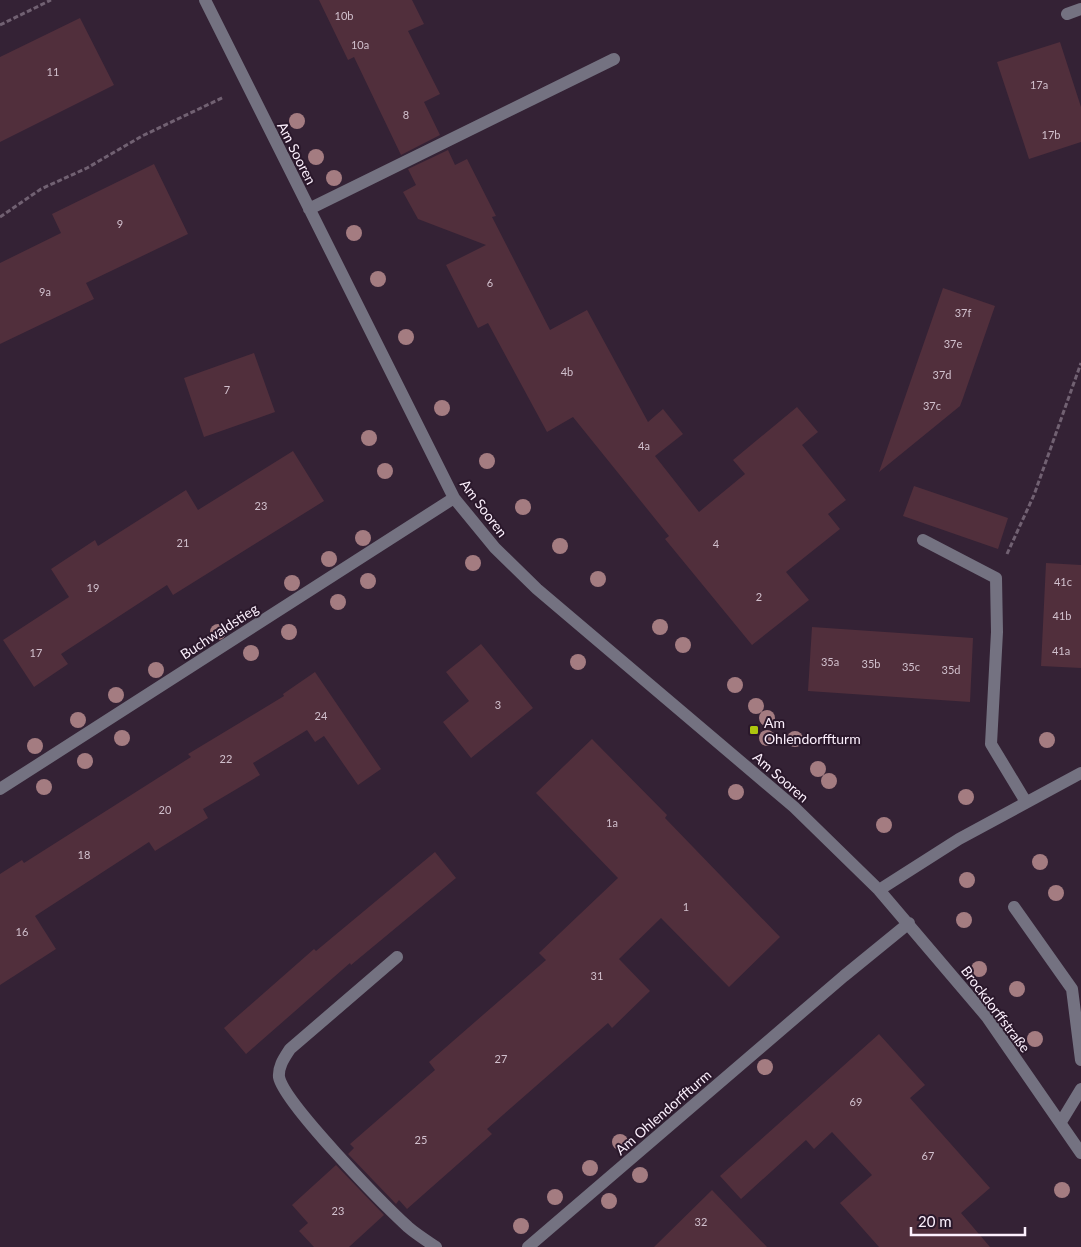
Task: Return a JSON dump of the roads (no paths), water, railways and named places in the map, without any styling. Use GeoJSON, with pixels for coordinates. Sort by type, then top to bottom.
{"type":"FeatureCollection","features":[{"type":"Feature","properties":{"kind":"street","name":"Am Sooren"},"geometry":{"type":"LineString","coordinates":[[205,0],[454,498],[495,548],[537,589],[794,807],[879,890]]}},
{"type":"Feature","properties":{"kind":"street"},"geometry":{"type":"LineString","coordinates":[[1067,14],[1081,9]]}},
{"type":"Feature","properties":{"kind":"street"},"geometry":{"type":"LineString","coordinates":[[308,209],[614,59]]}},
{"type":"Feature","properties":{"kind":"street","name":"Buchwaldstieg"},"geometry":{"type":"LineString","coordinates":[[0,789],[454,498]]}},
{"type":"Feature","properties":{"kind":"street"},"geometry":{"type":"LineString","coordinates":[[924,540],[996,578],[997,632],[991,744],[1026,802]]}},
{"type":"Feature","properties":{"kind":"street"},"geometry":{"type":"LineString","coordinates":[[879,890],[959,839],[1081,773]]}},
{"type":"Feature","properties":{"kind":"street","name":"Brockdorffstraße"},"geometry":{"type":"LineString","coordinates":[[879,890],[987,1017],[1081,1153]]}},
{"type":"Feature","properties":{"kind":"street"},"geometry":{"type":"LineString","coordinates":[[1014,907],[1072,989],[1081,1060]]}},
{"type":"Feature","properties":{"kind":"street","name":"Am Ohlendorffturm"},"geometry":{"type":"LineString","coordinates":[[528,1247],[836,983],[909,924]]}},
{"type":"Feature","properties":{"kind":"street"},"geometry":{"type":"LineString","coordinates":[[397,957],[290,1049],[281,1063],[279,1075],[289,1097],[316,1130],[409,1228],[436,1247]]}},
{"type":"Feature","properties":{"kind":"street"},"geometry":{"type":"LineString","coordinates":[[1061,1122],[1081,1089]]}},
{"type":"Feature","properties":{"kind":"place","name":"Am Ohlendorffturm"},"geometry":{"type":"Point","coordinates":[754,730]}}]}
